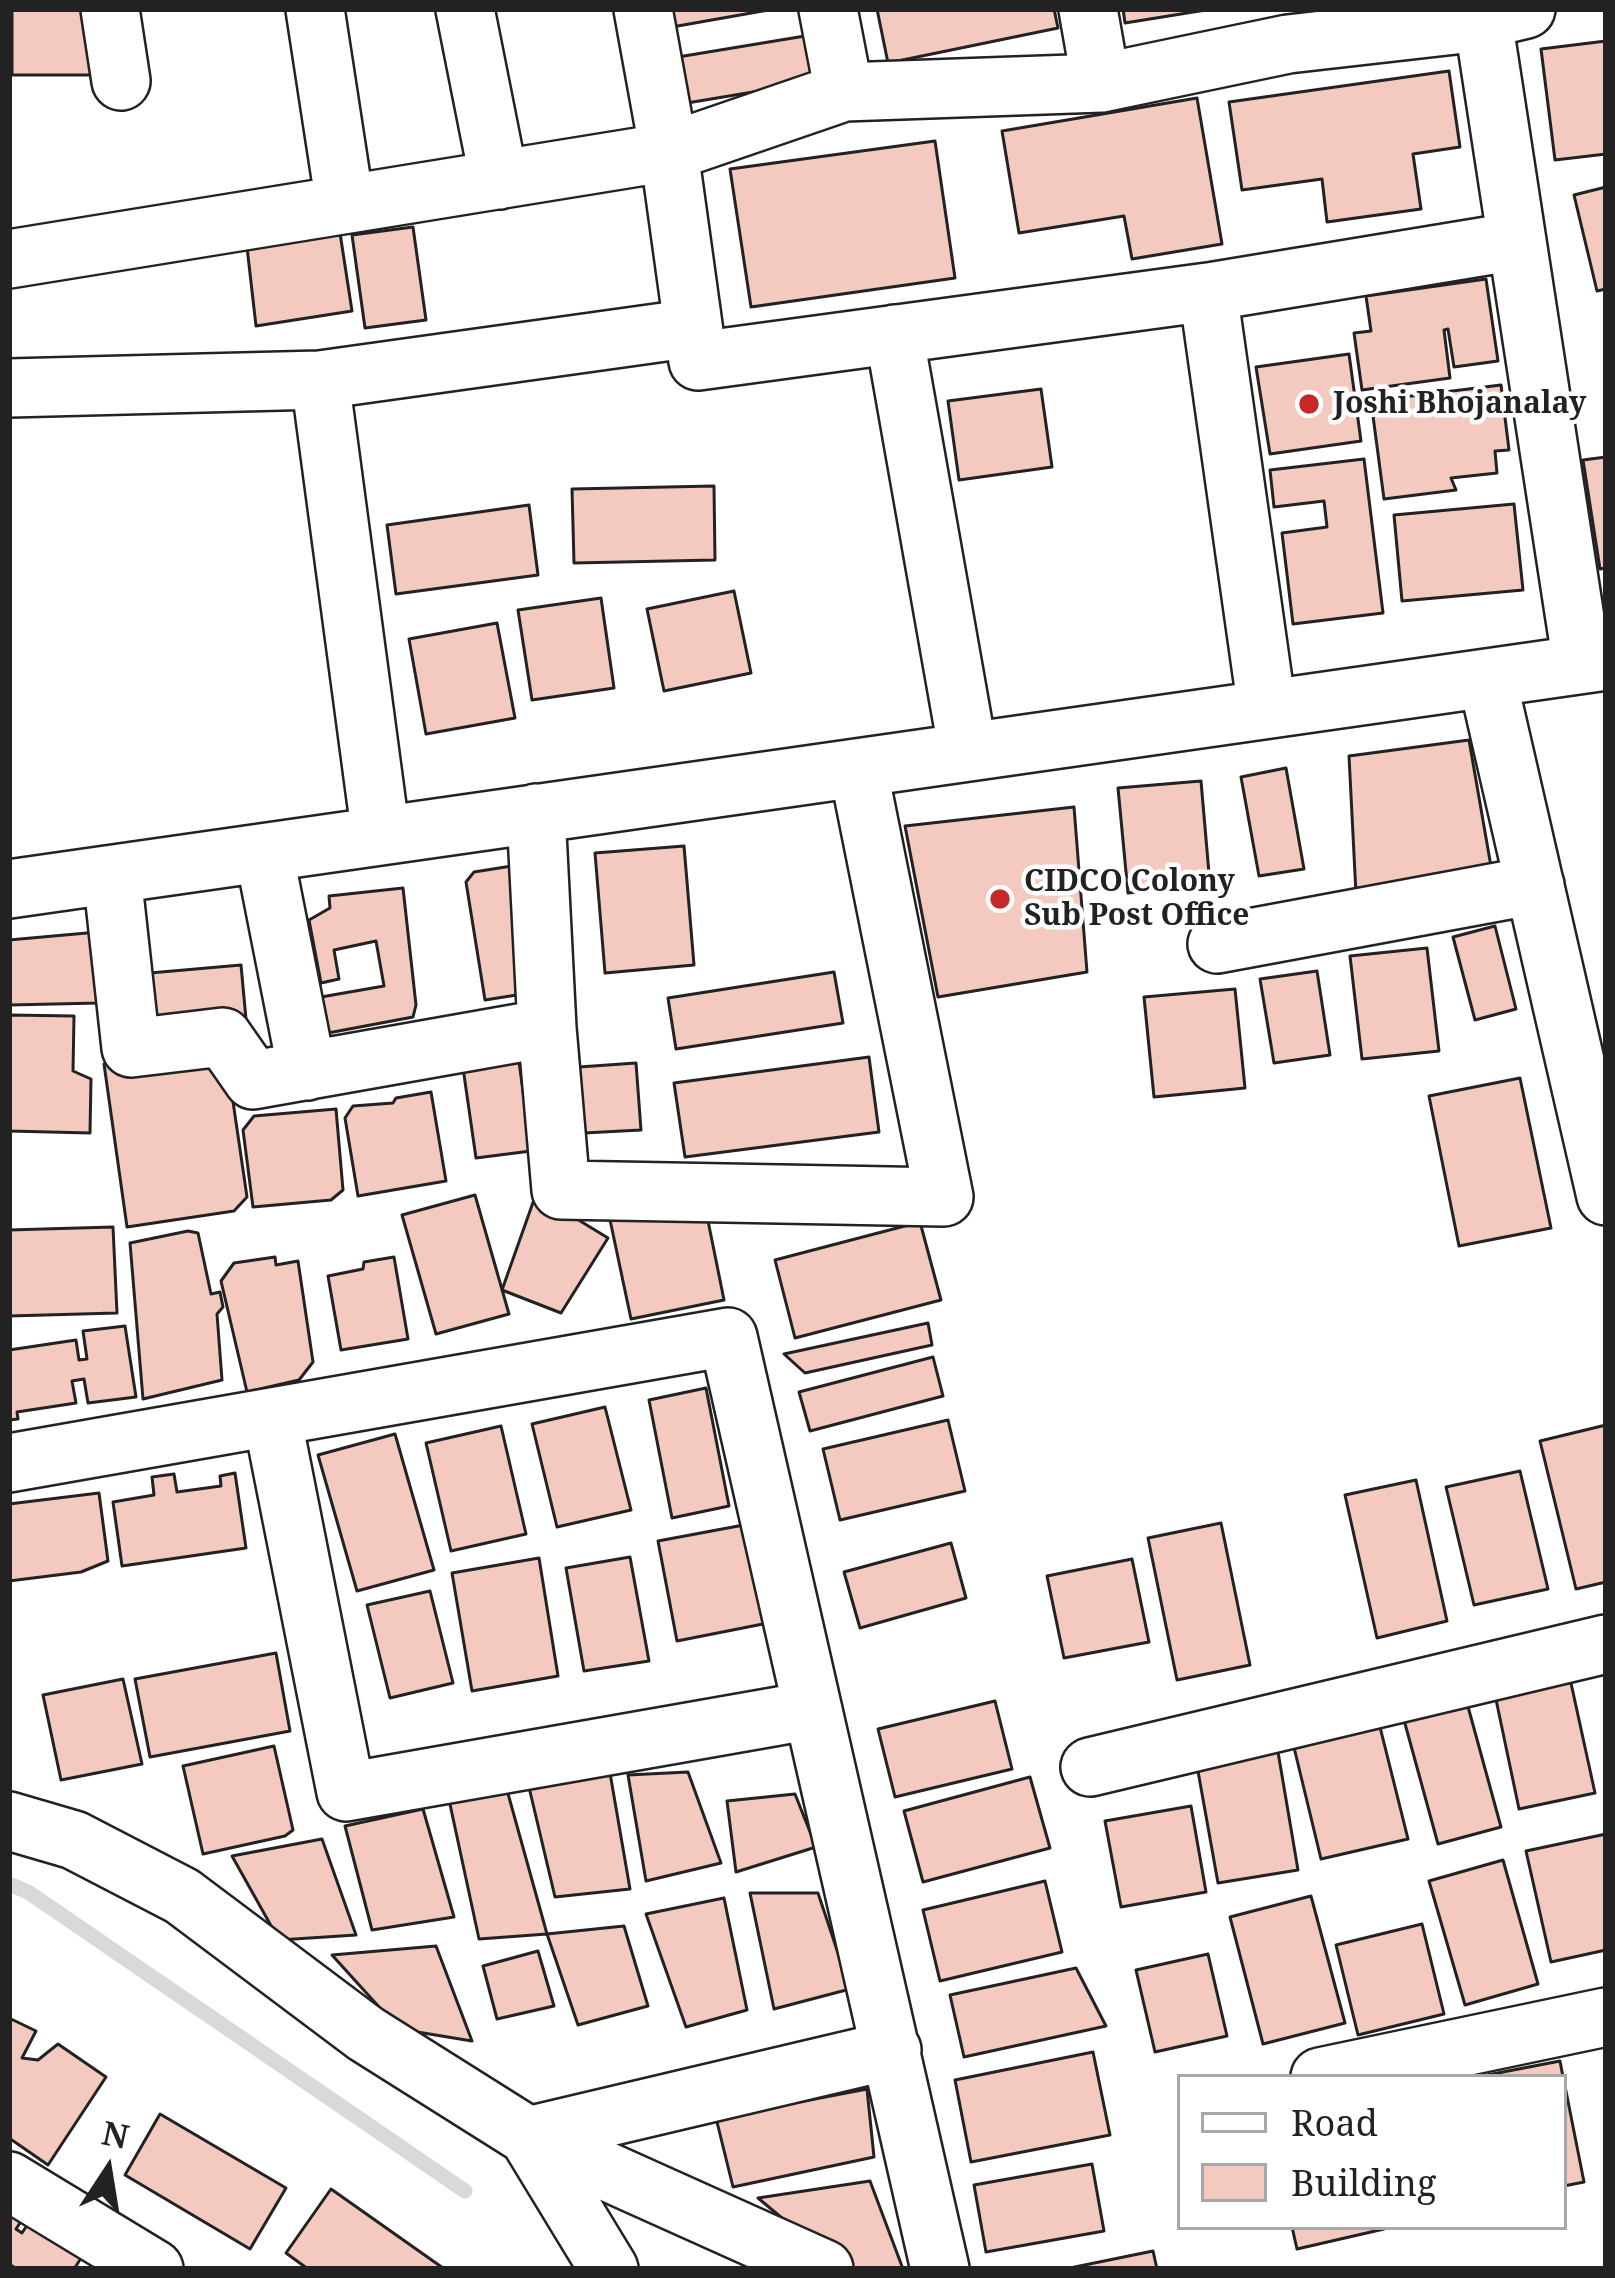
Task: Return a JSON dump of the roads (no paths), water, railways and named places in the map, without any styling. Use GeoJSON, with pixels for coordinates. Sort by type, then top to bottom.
{"type":"FeatureCollection","features":[{"type":"Feature","properties":{"kind":"street"},"geometry":{"type":"LineString","coordinates":[[110,9],[122,81]]}},
{"type":"Feature","properties":{"kind":"street"},"geometry":{"type":"LineString","coordinates":[[315,9],[346,204]]}},
{"type":"Feature","properties":{"kind":"street"},"geometry":{"type":"LineString","coordinates":[[465,9],[499,180]]}},
{"type":"Feature","properties":{"kind":"street"},"geometry":{"type":"LineString","coordinates":[[643,9],[669,152],[698,361],[1208,292],[1517,241]]}},
{"type":"Feature","properties":{"kind":"street"},"geometry":{"type":"LineString","coordinates":[[828,9],[844,92]]}},
{"type":"Feature","properties":{"kind":"street"},"geometry":{"type":"LineString","coordinates":[[1088,9],[1101,83]]}},
{"type":"Feature","properties":{"kind":"street"},"geometry":{"type":"LineString","coordinates":[[9,259],[669,152],[844,92],[1101,83],[1285,27],[1505,14],[1517,241],[1594,662],[9,889]]}},
{"type":"Feature","properties":{"kind":"street"},"geometry":{"type":"LineString","coordinates":[[1208,292],[1267,709]]}},
{"type":"Feature","properties":{"kind":"street"},"geometry":{"type":"LineString","coordinates":[[9,388],[320,380],[693,328]]}},
{"type":"Feature","properties":{"kind":"street"},"geometry":{"type":"LineString","coordinates":[[894,334],[968,752]]}},
{"type":"Feature","properties":{"kind":"street"},"geometry":{"type":"LineString","coordinates":[[320,380],[381,836]]}},
{"type":"Feature","properties":{"kind":"street"},"geometry":{"type":"LineString","coordinates":[[1487,678],[1606,1196]]}},
{"type":"Feature","properties":{"kind":"street"},"geometry":{"type":"LineString","coordinates":[[536,813],[561,1190],[944,1197],[858,768]]}},
{"type":"Feature","properties":{"kind":"street"},"geometry":{"type":"LineString","coordinates":[[264,853],[307,1071]]}},
{"type":"Feature","properties":{"kind":"street"},"geometry":{"type":"LineString","coordinates":[[112,874],[131,1048],[223,1036],[253,1080],[548,1028]]}},
{"type":"Feature","properties":{"kind":"street"},"geometry":{"type":"LineString","coordinates":[[1216,944],[1535,885]]}},
{"type":"Feature","properties":{"kind":"street"},"geometry":{"type":"LineString","coordinates":[[9,1463],[728,1337],[940,2269]]}},
{"type":"Feature","properties":{"kind":"street"},"geometry":{"type":"LineString","coordinates":[[272,1417],[346,1792],[814,1710]]}},
{"type":"Feature","properties":{"kind":"street"},"geometry":{"type":"LineString","coordinates":[[1090,1767],[1606,1644]]}},
{"type":"Feature","properties":{"kind":"street"},"geometry":{"type":"LineString","coordinates":[[9,1821],[74,1840],[182,1897],[366,2034],[529,2136],[824,2269]]}},
{"type":"Feature","properties":{"kind":"street"},"geometry":{"type":"LineString","coordinates":[[1335,2074],[1606,2018]]}},
{"type":"Feature","properties":{"kind":"street"},"geometry":{"type":"LineString","coordinates":[[529,2136],[892,2050]]}},
{"type":"Feature","properties":{"kind":"street"},"geometry":{"type":"LineString","coordinates":[[529,2136],[609,2269]]}},
{"type":"Feature","properties":{"kind":"street"},"geometry":{"type":"LineString","coordinates":[[9,2181],[154,2269]]}},
{"type":"Feature","properties":{"kind":"waterway"},"geometry":{"type":"LineString","coordinates":[[9,1884],[28,1892],[465,2191]]}},
{"type":"Feature","properties":{"kind":"place","name":"Joshi Bhojanalay"},"geometry":{"type":"Point","coordinates":[1309,404]}},
{"type":"Feature","properties":{"kind":"place","name":"CIDCO Colony Sub Post Office"},"geometry":{"type":"Point","coordinates":[1000,899]}}]}
